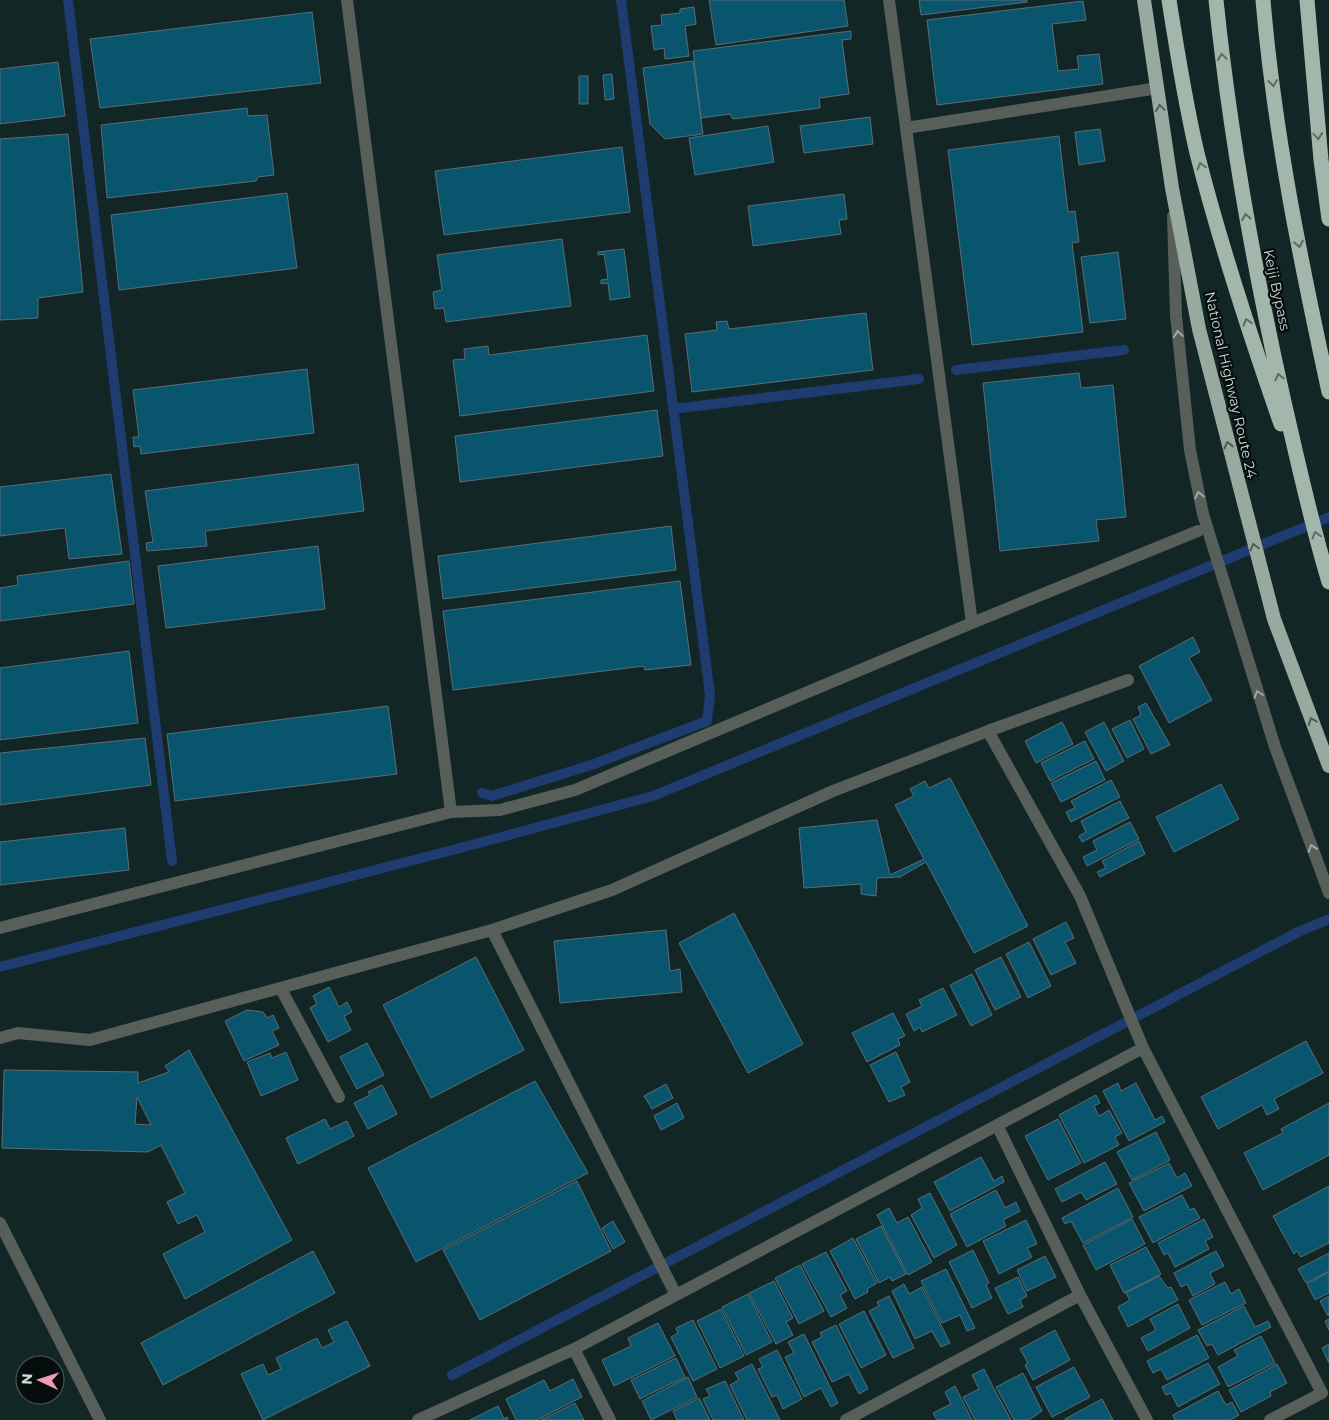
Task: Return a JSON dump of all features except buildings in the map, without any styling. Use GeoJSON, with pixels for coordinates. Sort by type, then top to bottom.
{"type":"FeatureCollection","features":[{"type":"Feature","properties":{"kind":"highway","name":"National Highway Route 24"},"geometry":{"type":"LineString","coordinates":[[1144,0],[1172,188],[1199,329],[1274,619],[1329,766]]}},
{"type":"Feature","properties":{"kind":"highway"},"geometry":{"type":"LineString","coordinates":[[1170,0],[1180,69],[1200,161],[1260,362],[1307,501]]}},
{"type":"Feature","properties":{"kind":"highway","name":"Keiji Bypass"},"geometry":{"type":"LineString","coordinates":[[1216,0],[1236,158],[1253,254],[1307,501],[1329,582]]}},
{"type":"Feature","properties":{"kind":"highway"},"geometry":{"type":"LineString","coordinates":[[1263,0],[1277,113],[1292,211],[1329,392]]}},
{"type":"Feature","properties":{"kind":"highway"},"geometry":{"type":"LineString","coordinates":[[1307,0],[1321,160],[1329,219]]}},
{"type":"Feature","properties":{"kind":"street"},"geometry":{"type":"LineString","coordinates":[[347,0],[451,812]]}},
{"type":"Feature","properties":{"kind":"street"},"geometry":{"type":"LineString","coordinates":[[889,0],[972,623]]}},
{"type":"Feature","properties":{"kind":"street"},"geometry":{"type":"LineString","coordinates":[[906,128],[1158,88]]}},
{"type":"Feature","properties":{"kind":"street"},"geometry":{"type":"LineString","coordinates":[[1172,188],[1176,316],[1190,450],[1211,542],[1223,583],[1275,747],[1329,893]]}},
{"type":"Feature","properties":{"kind":"street"},"geometry":{"type":"LineString","coordinates":[[0,928],[451,812],[500,810],[575,790],[972,623],[1198,531]]}},
{"type":"Feature","properties":{"kind":"street"},"geometry":{"type":"LineString","coordinates":[[0,1038],[18,1033],[90,1040],[492,930],[612,890],[833,791],[988,731],[1128,680]]}},
{"type":"Feature","properties":{"kind":"street"},"geometry":{"type":"LineString","coordinates":[[988,731],[1080,896],[1142,1046],[1322,1393],[1270,1420]]}},
{"type":"Feature","properties":{"kind":"street"},"geometry":{"type":"LineString","coordinates":[[492,930],[674,1290]]}},
{"type":"Feature","properties":{"kind":"street"},"geometry":{"type":"LineString","coordinates":[[281,989],[339,1097]]}},
{"type":"Feature","properties":{"kind":"street"},"geometry":{"type":"LineString","coordinates":[[426,1418],[574,1349],[674,1290],[997,1125],[1142,1046]]}},
{"type":"Feature","properties":{"kind":"street"},"geometry":{"type":"LineString","coordinates":[[997,1125],[1080,1294],[1148,1420]]}},
{"type":"Feature","properties":{"kind":"street"},"geometry":{"type":"LineString","coordinates":[[0,1223],[100,1420]]}},
{"type":"Feature","properties":{"kind":"street"},"geometry":{"type":"LineString","coordinates":[[846,1420],[1080,1294]]}},
{"type":"Feature","properties":{"kind":"street"},"geometry":{"type":"LineString","coordinates":[[574,1349],[610,1420]]}},
{"type":"Feature","properties":{"kind":"waterway"},"geometry":{"type":"LineString","coordinates":[[68,0],[172,861]]}},
{"type":"Feature","properties":{"kind":"waterway"},"geometry":{"type":"LineString","coordinates":[[482,793],[492,796],[591,765],[707,721],[710,695],[621,0]]}},
{"type":"Feature","properties":{"kind":"waterway"},"geometry":{"type":"LineString","coordinates":[[956,370],[1124,350]]}},
{"type":"Feature","properties":{"kind":"waterway"},"geometry":{"type":"LineString","coordinates":[[673,409],[919,379]]}},
{"type":"Feature","properties":{"kind":"waterway"},"geometry":{"type":"LineString","coordinates":[[0,967],[653,796],[1329,517]]}},
{"type":"Feature","properties":{"kind":"waterway"},"geometry":{"type":"LineString","coordinates":[[452,1375],[1300,931],[1329,919]]}}]}
